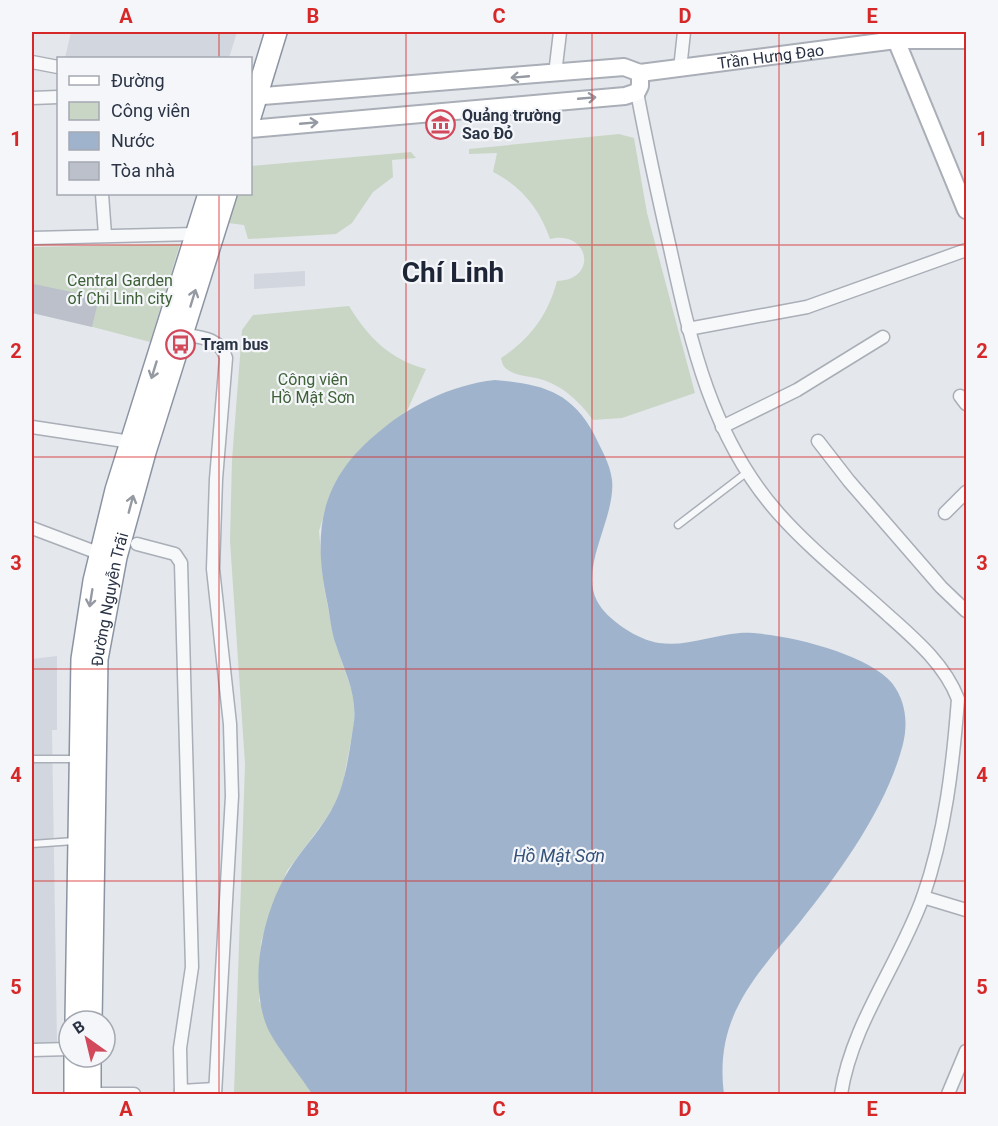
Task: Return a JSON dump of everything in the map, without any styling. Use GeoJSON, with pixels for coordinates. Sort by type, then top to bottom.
{"type":"FeatureCollection","features":[{"type":"Feature","properties":{"kind":"highway"},"geometry":{"type":"LineString","coordinates":[[252,61],[261,32]]}},
{"type":"Feature","properties":{"kind":"highway"},"geometry":{"type":"LineString","coordinates":[[253,104],[276,32]]}},
{"type":"Feature","properties":{"kind":"highway","name":"Đường Nguyễn Trãi"},"geometry":{"type":"LineString","coordinates":[[77,1009],[97,659],[108,556],[145,452],[195,234],[209,195]]}},
{"type":"Feature","properties":{"kind":"highway","name":"Đường Nguyễn Trãi"},"geometry":{"type":"LineString","coordinates":[[91,1009],[85,840],[79,759],[82,659],[108,556],[131,442],[226,195]]}},
{"type":"Feature","properties":{"kind":"highway"},"geometry":{"type":"LineString","coordinates":[[75,1069],[75,1095]]}},
{"type":"Feature","properties":{"kind":"highway"},"geometry":{"type":"LineString","coordinates":[[90,1069],[90,1094]]}},
{"type":"Feature","properties":{"kind":"street"},"geometry":{"type":"LineString","coordinates":[[555,74],[560,32]]}},
{"type":"Feature","properties":{"kind":"street"},"geometry":{"type":"LineString","coordinates":[[680,69],[684,32]]}},
{"type":"Feature","properties":{"kind":"street","name":"Trần Hưng Đạo"},"geometry":{"type":"LineString","coordinates":[[253,104],[624,67],[640,73],[680,69],[896,36],[966,40]]}},
{"type":"Feature","properties":{"kind":"street"},"geometry":{"type":"LineString","coordinates":[[896,36],[966,210]]}},
{"type":"Feature","properties":{"kind":"street"},"geometry":{"type":"LineString","coordinates":[[32,62],[57,67]]}},
{"type":"Feature","properties":{"kind":"street"},"geometry":{"type":"LineString","coordinates":[[640,73],[640,86],[637,92],[656,189],[688,329],[722,427],[746,473],[779,514],[808,544],[918,642],[943,670],[954,687],[958,699],[956,731],[944,816],[923,897],[845,1065],[841,1095]]}},
{"type":"Feature","properties":{"kind":"street"},"geometry":{"type":"LineString","coordinates":[[445,111],[447,83]]}},
{"type":"Feature","properties":{"kind":"street"},"geometry":{"type":"LineString","coordinates":[[252,129],[625,96],[637,92]]}},
{"type":"Feature","properties":{"kind":"street"},"geometry":{"type":"LineString","coordinates":[[32,98],[57,97]]}},
{"type":"Feature","properties":{"kind":"street"},"geometry":{"type":"LineString","coordinates":[[102,195],[105,235]]}},
{"type":"Feature","properties":{"kind":"street"},"geometry":{"type":"LineString","coordinates":[[32,238],[195,234]]}},
{"type":"Feature","properties":{"kind":"street"},"geometry":{"type":"LineString","coordinates":[[688,329],[807,307],[966,250]]}},
{"type":"Feature","properties":{"kind":"street"},"geometry":{"type":"LineString","coordinates":[[137,544],[175,554],[181,561],[192,967],[180,1048],[181,1093],[215,1092],[232,786],[230,724],[213,568],[216,479],[226,358],[223,347],[217,342],[174,333]]}},
{"type":"Feature","properties":{"kind":"street"},"geometry":{"type":"LineString","coordinates":[[722,427],[796,390],[883,337]]}},
{"type":"Feature","properties":{"kind":"street"},"geometry":{"type":"LineString","coordinates":[[32,427],[131,442]]}},
{"type":"Feature","properties":{"kind":"street"},"geometry":{"type":"LineString","coordinates":[[818,441],[849,481],[966,611]]}},
{"type":"Feature","properties":{"kind":"street"},"geometry":{"type":"LineString","coordinates":[[945,513],[966,492]]}},
{"type":"Feature","properties":{"kind":"street"},"geometry":{"type":"LineString","coordinates":[[32,528],[108,556]]}},
{"type":"Feature","properties":{"kind":"street"},"geometry":{"type":"LineString","coordinates":[[954,687],[966,682]]}},
{"type":"Feature","properties":{"kind":"street"},"geometry":{"type":"LineString","coordinates":[[923,897],[966,910]]}},
{"type":"Feature","properties":{"kind":"street"},"geometry":{"type":"LineString","coordinates":[[32,1050],[57,1049]]}},
{"type":"Feature","properties":{"kind":"street"},"geometry":{"type":"LineString","coordinates":[[948,1095],[966,1051]]}},
{"type":"Feature","properties":{"kind":"street"},"geometry":{"type":"LineString","coordinates":[[90,1094],[134,1095]]}},
{"type":"Feature","properties":{"kind":"lane"},"geometry":{"type":"LineString","coordinates":[[678,525],[746,473]]}},
{"type":"Feature","properties":{"kind":"lane"},"geometry":{"type":"LineString","coordinates":[[32,759],[79,759]]}},
{"type":"Feature","properties":{"kind":"lane"},"geometry":{"type":"LineString","coordinates":[[32,844],[85,840]]}},
{"type":"Feature","properties":{"kind":"shaded area"},"geometry":{"type":"Polygon","coordinates":[[[71,32],[237,32],[229,57],[65,57],[71,32]]]}},
{"type":"Feature","properties":{"kind":"shaded area"},"geometry":{"type":"Polygon","coordinates":[[[305,271],[305,286],[254,289],[254,274],[305,271]]]}},
{"type":"Feature","properties":{"kind":"shaded area"},"geometry":{"type":"Polygon","coordinates":[[[57,656],[57,730],[52,730],[57,1043],[32,1043],[32,659],[57,656]]]}},
{"type":"Feature","properties":{"kind":"green space"},"geometry":{"type":"Polygon","coordinates":[[[619,134],[634,138],[647,213],[695,393],[622,418],[593,420],[563,390],[548,382],[511,372],[506,369],[501,358],[521,343],[536,325],[549,305],[557,281],[579,273],[584,265],[584,256],[573,241],[563,238],[550,239],[535,208],[521,191],[493,172],[497,153],[469,154],[469,149],[619,134]]]}},
{"type":"Feature","properties":{"kind":"green space"},"geometry":{"type":"Polygon","coordinates":[[[411,152],[416,158],[392,160],[393,177],[373,192],[352,223],[336,234],[248,239],[244,225],[228,223],[235,195],[252,195],[252,166],[411,152]]]}},
{"type":"Feature","properties":{"kind":"green space","name":"Central Garden of Chi Linh city"},"geometry":{"type":"Polygon","coordinates":[[[180,244],[150,342],[32,311],[32,247],[180,244]]]}},
{"type":"Feature","properties":{"kind":"green space","name":"Công viên Hồ Mật Sơn"},"geometry":{"type":"Polygon","coordinates":[[[349,306],[364,328],[390,353],[426,369],[406,413],[381,430],[349,462],[332,490],[319,531],[324,587],[335,642],[355,700],[354,724],[343,783],[336,802],[287,871],[270,914],[261,942],[259,978],[259,1001],[312,1094],[234,1094],[245,764],[230,541],[232,460],[242,330],[253,315],[349,306]]]}},
{"type":"Feature","properties":{"kind":"water","name":"Hồ Mật Sơn"},"geometry":{"type":"Polygon","coordinates":[[[495,380],[527,384],[553,392],[575,408],[594,434],[611,474],[612,495],[595,557],[592,573],[593,587],[597,601],[615,622],[642,638],[659,643],[690,642],[730,634],[756,633],[821,646],[843,653],[880,672],[897,690],[903,705],[905,728],[903,744],[896,768],[874,815],[831,882],[768,961],[741,1000],[725,1042],[724,1094],[312,1094],[267,1027],[261,1008],[259,988],[261,946],[266,925],[272,905],[289,870],[325,820],[339,794],[347,766],[354,717],[353,695],[333,634],[323,577],[321,532],[331,491],[341,472],[356,454],[374,436],[401,415],[446,392],[495,380]]]}},
{"type":"Feature","properties":{"kind":"building"},"geometry":{"type":"Polygon","coordinates":[[[34,284],[99,298],[92,327],[32,313],[34,284]]]}},
{"type":"Feature","properties":{"kind":"place","name":"Quảng trường Sao Đỏ"},"geometry":{"type":"Point","coordinates":[441,124]}},
{"type":"Feature","properties":{"kind":"place","name":"Trạm bus"},"geometry":{"type":"Point","coordinates":[180,344]}},
{"type":"Feature","properties":{"kind":"district","name":"Chí Linh"},"geometry":{"type":"Point","coordinates":[453,272]}}]}
